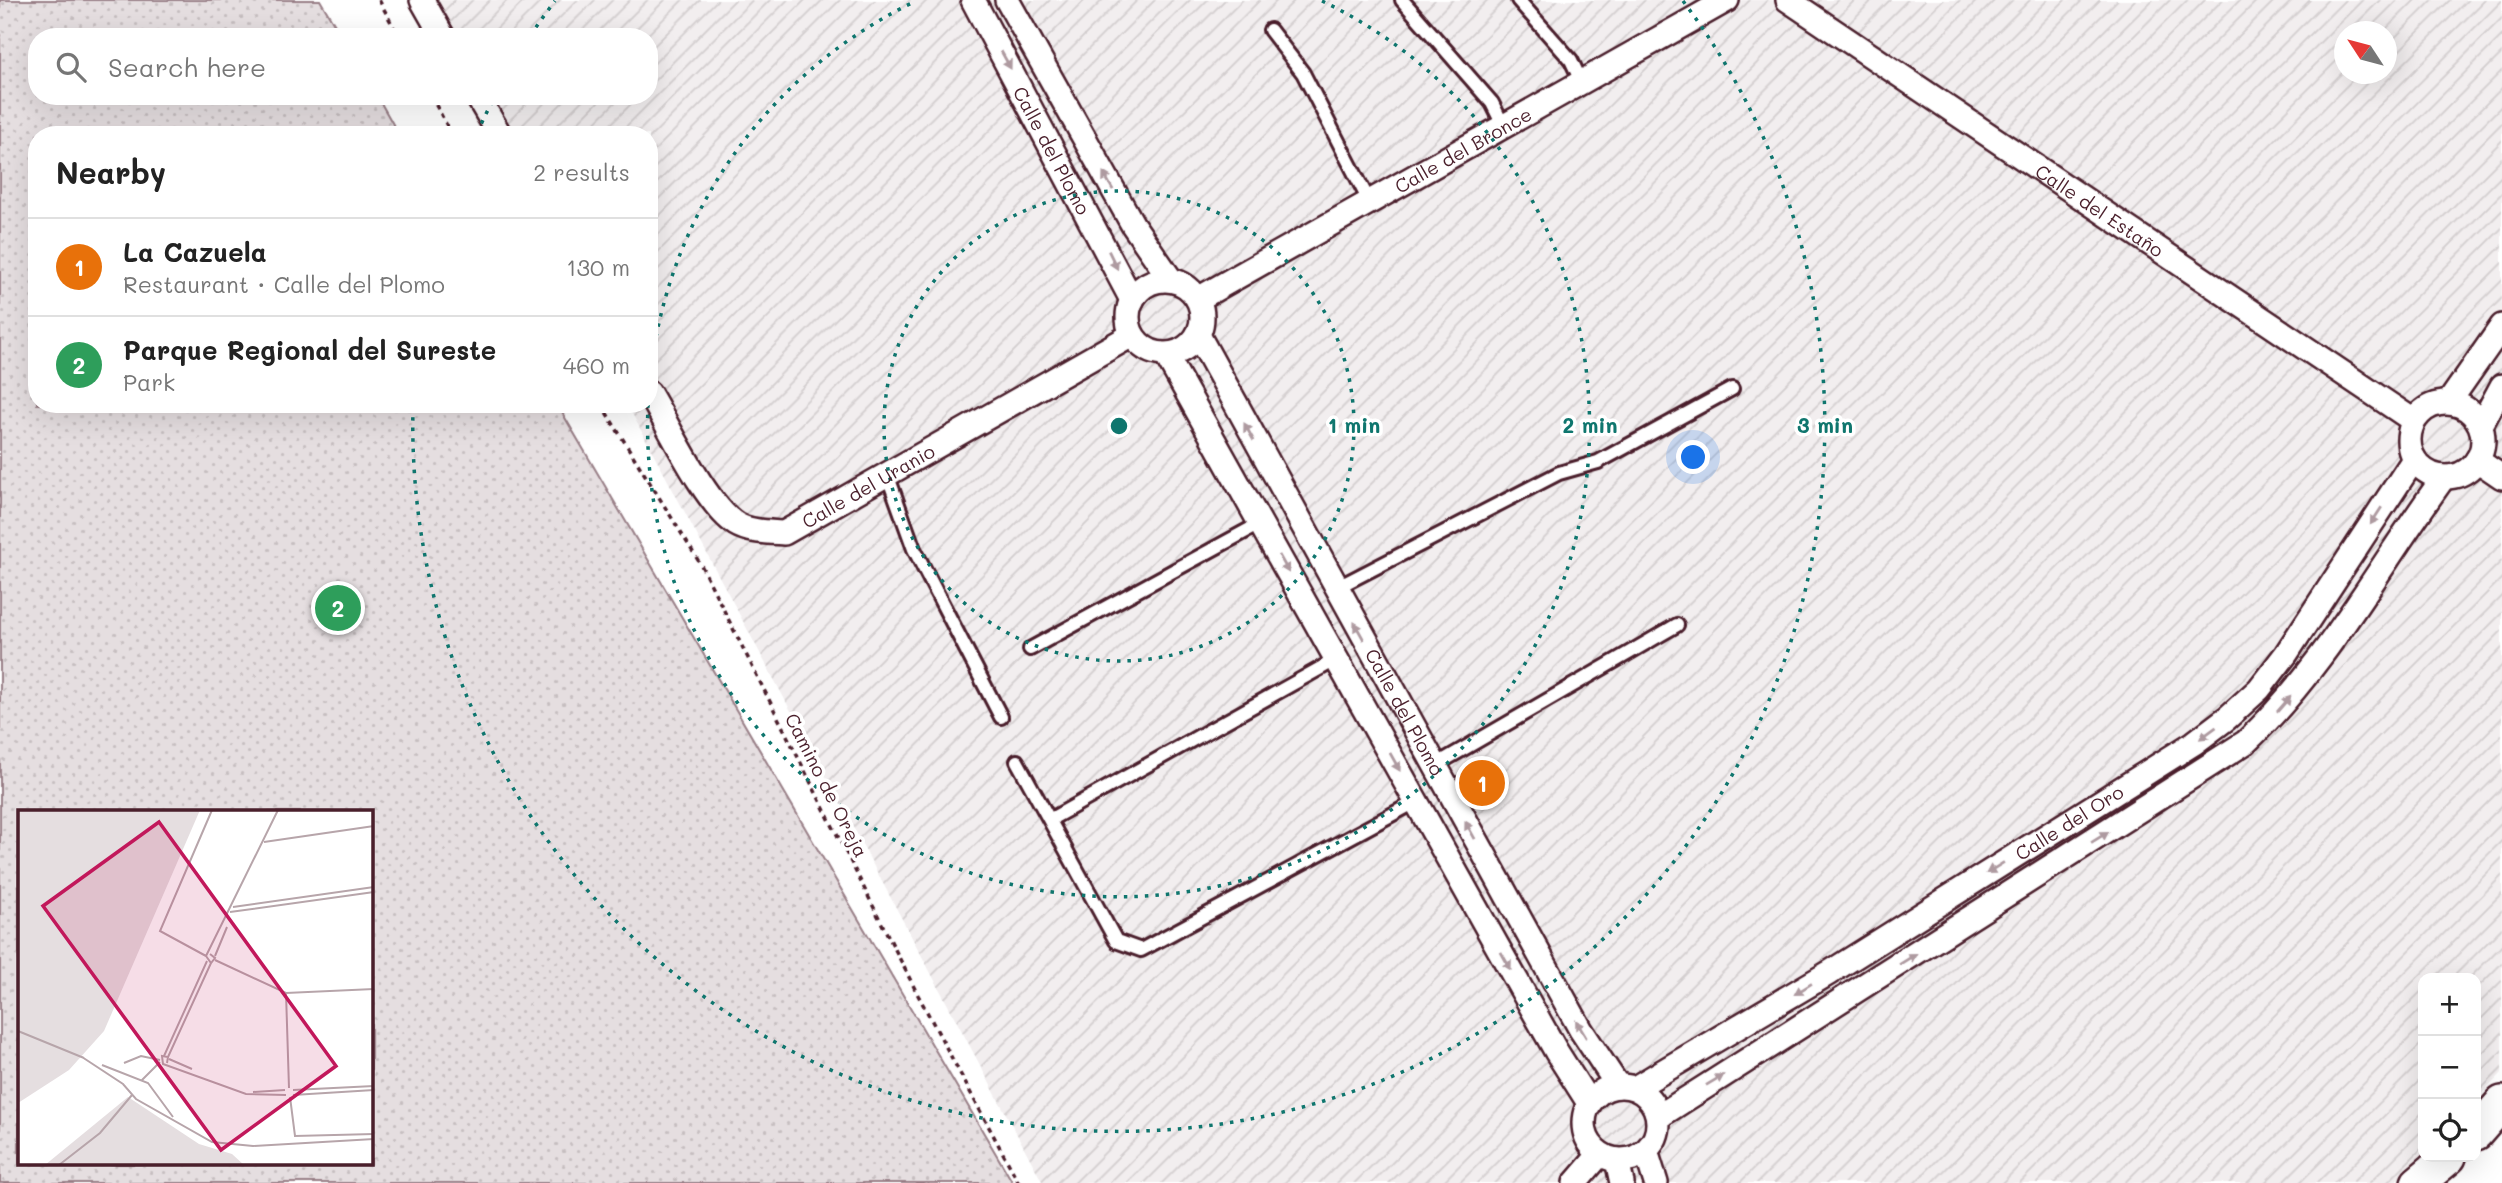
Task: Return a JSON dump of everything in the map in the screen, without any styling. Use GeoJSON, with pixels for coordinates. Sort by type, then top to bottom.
{"type":"FeatureCollection","features":[{"type":"Feature","properties":{"kind":"main road"},"geometry":{"type":"LineString","coordinates":[[2481,1127],[2502,1103]]}},
{"type":"Feature","properties":{"kind":"main road"},"geometry":{"type":"LineString","coordinates":[[2418,1183],[2443,1162]]}},
{"type":"Feature","properties":{"kind":"street"},"geometry":{"type":"LineString","coordinates":[[422,0],[438,28]]}},
{"type":"Feature","properties":{"kind":"street","name":"Calle del Plomo"},"geometry":{"type":"LineString","coordinates":[[973,0],[1132,300]]}},
{"type":"Feature","properties":{"kind":"street","name":"Calle del Plomo"},"geometry":{"type":"LineString","coordinates":[[1007,0],[1133,225],[1171,280]]}},
{"type":"Feature","properties":{"kind":"street","name":"Calle del Bronce"},"geometry":{"type":"LineString","coordinates":[[1198,299],[1727,0]]}},
{"type":"Feature","properties":{"kind":"street","name":"Calle del Estaño"},"geometry":{"type":"LineString","coordinates":[[1788,0],[2414,421]]}},
{"type":"Feature","properties":{"kind":"street"},"geometry":{"type":"LineString","coordinates":[[482,105],[495,126]]}},
{"type":"Feature","properties":{"kind":"street"},"geometry":{"type":"LineString","coordinates":[[1171,280],[1191,290],[1198,299],[1202,323],[1198,335],[1190,345],[1167,355],[1153,353],[1141,346],[1132,335],[1128,323],[1132,300],[1142,288],[1155,281],[1171,280]]}},
{"type":"Feature","properties":{"kind":"street"},"geometry":{"type":"LineString","coordinates":[[2449,402],[2502,326]]}},
{"type":"Feature","properties":{"kind":"street","name":"Calle del Uranio"},"geometry":{"type":"LineString","coordinates":[[658,408],[709,496],[736,524],[758,531],[784,533],[1132,335]]}},
{"type":"Feature","properties":{"kind":"street","name":"Calle del Plomo"},"geometry":{"type":"LineString","coordinates":[[1198,335],[1581,1030],[1627,1087]]}},
{"type":"Feature","properties":{"kind":"street","name":"Calle del Plomo"},"geometry":{"type":"LineString","coordinates":[[1167,355],[1556,1051],[1589,1103]]}},
{"type":"Feature","properties":{"kind":"street"},"geometry":{"type":"LineString","coordinates":[[2481,425],[2502,386]]}},
{"type":"Feature","properties":{"kind":"street"},"geometry":{"type":"LineString","coordinates":[[2449,402],[2468,409],[2481,425],[2483,443],[2477,460],[2463,473],[2444,477],[2427,472],[2414,459],[2409,440],[2414,421],[2428,407],[2449,402]]}},
{"type":"Feature","properties":{"kind":"street","name":"Calle del Oro"},"geometry":{"type":"LineString","coordinates":[[1627,1087],[1688,1060],[2182,750],[2227,718],[2259,689],[2286,653],[2414,459]]}},
{"type":"Feature","properties":{"kind":"street"},"geometry":{"type":"LineString","coordinates":[[2477,460],[2502,477]]}},
{"type":"Feature","properties":{"kind":"street"},"geometry":{"type":"LineString","coordinates":[[1658,1117],[2246,742],[2281,709],[2310,672],[2444,477]]}},
{"type":"Feature","properties":{"kind":"street"},"geometry":{"type":"LineString","coordinates":[[1575,1183],[1608,1157],[1632,1159],[1646,1152],[1656,1136],[1658,1117],[1646,1095],[1627,1087],[1597,1094],[1589,1103],[1584,1121],[1587,1140],[1608,1157],[1622,1183]]}},
{"type":"Feature","properties":{"kind":"street"},"geometry":{"type":"LineString","coordinates":[[1646,1152],[1656,1183]]}},
{"type":"Feature","properties":{"kind":"lane"},"geometry":{"type":"LineString","coordinates":[[1402,0],[1492,103],[1504,127]]}},
{"type":"Feature","properties":{"kind":"lane"},"geometry":{"type":"LineString","coordinates":[[1518,0],[1571,60],[1582,83]]}},
{"type":"Feature","properties":{"kind":"lane"},"geometry":{"type":"LineString","coordinates":[[1270,30],[1303,73],[1370,203]]}},
{"type":"Feature","properties":{"kind":"lane"},"geometry":{"type":"LineString","coordinates":[[1336,588],[1559,473],[1598,462],[1732,389]]}},
{"type":"Feature","properties":{"kind":"lane"},"geometry":{"type":"LineString","coordinates":[[887,474],[914,549],[1001,717]]}},
{"type":"Feature","properties":{"kind":"lane"},"geometry":{"type":"LineString","coordinates":[[1030,649],[1261,523]]}},
{"type":"Feature","properties":{"kind":"lane"},"geometry":{"type":"LineString","coordinates":[[1434,766],[1677,625]]}},
{"type":"Feature","properties":{"kind":"lane"},"geometry":{"type":"LineString","coordinates":[[1051,819],[1337,659]]}},
{"type":"Feature","properties":{"kind":"lane"},"geometry":{"type":"LineString","coordinates":[[1017,761],[1116,941],[1141,950],[1417,802]]}},
{"type":"Feature","properties":{"kind":"path"},"geometry":{"type":"LineString","coordinates":[[379,0],[394,28]]}},
{"type":"Feature","properties":{"kind":"path"},"geometry":{"type":"LineString","coordinates":[[436,105],[447,126]]}},
{"type":"Feature","properties":{"kind":"path","name":"Camino de Oreja"},"geometry":{"type":"LineString","coordinates":[[607,413],[701,565],[918,995],[1019,1183]]}},
{"type":"Feature","properties":{"kind":"shaded area"},"geometry":{"type":"Polygon","coordinates":[[[0,0],[320,0],[337,28],[28,28],[28,105],[382,105],[394,126],[28,126],[28,413],[562,413],[1013,1183],[0,1183],[0,0]]]}},
{"type":"Feature","properties":{"kind":"shaded area"},"geometry":{"type":"Polygon","coordinates":[[[410,0],[2502,0],[2502,1073],[2481,1095],[2481,973],[2418,973],[2418,1158],[2394,1183],[1043,1183],[632,413],[658,413],[658,126],[477,126],[467,105],[658,105],[658,28],[425,28],[410,0]]]}},
{"type":"Feature","properties":{"kind":"place","name":"Parque Regional del Sureste"},"geometry":{"type":"Point","coordinates":[338,608]}},
{"type":"Feature","properties":{"kind":"place","name":"La Cazuela"},"geometry":{"type":"Point","coordinates":[1482,783]}}]}
